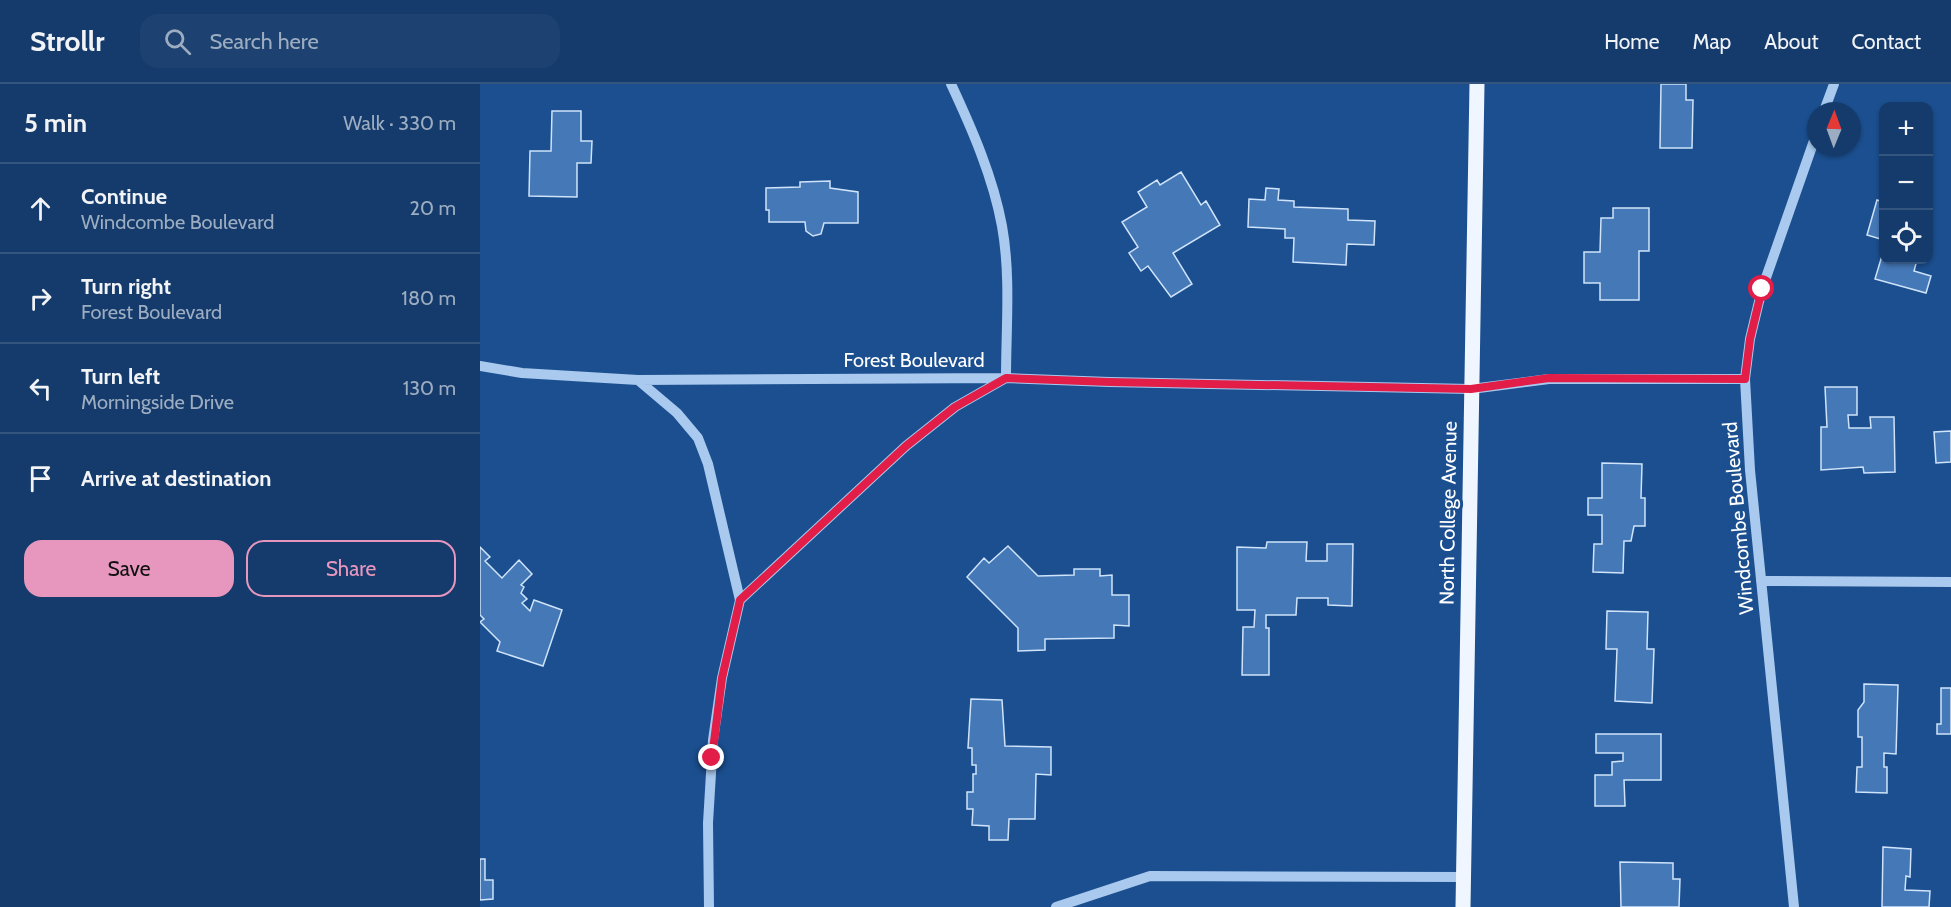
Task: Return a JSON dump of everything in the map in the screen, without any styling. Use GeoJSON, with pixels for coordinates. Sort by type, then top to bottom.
{"type":"FeatureCollection","features":[{"type":"Feature","properties":{"kind":"main road","name":"North College Avenue"},"geometry":{"type":"LineString","coordinates":[[1463,907],[1477,84]]}},
{"type":"Feature","properties":{"kind":"street"},"geometry":{"type":"LineString","coordinates":[[740,600],[906,446],[955,407],[1006,378],[1006,283],[1002,226],[980,154],[951,84]]}},
{"type":"Feature","properties":{"kind":"street"},"geometry":{"type":"LineString","coordinates":[[1827,102],[1834,84]]}},
{"type":"Feature","properties":{"kind":"street","name":"Windcombe Boulevard"},"geometry":{"type":"LineString","coordinates":[[1794,907],[1750,470],[1745,379],[1750,339],[1762,289],[1809,156]]}},
{"type":"Feature","properties":{"kind":"street","name":"Forest Boulevard"},"geometry":{"type":"LineString","coordinates":[[480,366],[522,373],[638,380],[1006,378],[1471,389],[1549,378],[1745,379]]}},
{"type":"Feature","properties":{"kind":"street"},"geometry":{"type":"LineString","coordinates":[[638,380],[677,413],[698,438],[708,464],[740,600],[722,678],[713,741],[708,823],[709,907]]}},
{"type":"Feature","properties":{"kind":"street"},"geometry":{"type":"LineString","coordinates":[[1761,581],[1951,582]]}},
{"type":"Feature","properties":{"kind":"street"},"geometry":{"type":"LineString","coordinates":[[1056,907],[1150,876],[1464,878]]}},
{"type":"Feature","properties":{"kind":"building"},"geometry":{"type":"Polygon","coordinates":[[[1661,84],[1686,84],[1686,100],[1693,100],[1692,148],[1660,148],[1661,84]]]}},
{"type":"Feature","properties":{"kind":"building"},"geometry":{"type":"Polygon","coordinates":[[[552,111],[581,111],[581,141],[592,141],[591,163],[577,163],[577,197],[529,196],[530,151],[551,151],[552,111]]]}},
{"type":"Feature","properties":{"kind":"building"},"geometry":{"type":"Polygon","coordinates":[[[1181,172],[1201,205],[1206,201],[1220,225],[1173,253],[1192,284],[1171,297],[1148,266],[1141,271],[1129,253],[1138,247],[1122,222],[1147,207],[1138,192],[1157,180],[1160,185],[1181,172]]]}},
{"type":"Feature","properties":{"kind":"building"},"geometry":{"type":"Polygon","coordinates":[[[830,181],[830,188],[858,192],[858,223],[824,223],[821,234],[813,236],[806,231],[805,222],[769,222],[769,210],[766,210],[766,188],[800,187],[800,182],[830,181]]]}},
{"type":"Feature","properties":{"kind":"building"},"geometry":{"type":"Polygon","coordinates":[[[1266,188],[1279,189],[1278,200],[1294,201],[1294,207],[1348,209],[1348,220],[1375,221],[1374,245],[1347,244],[1346,265],[1293,262],[1294,238],[1285,238],[1285,229],[1248,227],[1249,199],[1265,200],[1266,188]]]}},
{"type":"Feature","properties":{"kind":"building"},"geometry":{"type":"Polygon","coordinates":[[[1877,200],[1879,201],[1879,239],[1867,235],[1877,200]]]}},
{"type":"Feature","properties":{"kind":"building"},"geometry":{"type":"Polygon","coordinates":[[[1613,208],[1649,208],[1649,251],[1639,251],[1639,300],[1600,300],[1600,283],[1584,283],[1584,252],[1600,252],[1601,218],[1613,218],[1613,208]]]}},
{"type":"Feature","properties":{"kind":"building"},"geometry":{"type":"Polygon","coordinates":[[[1880,264],[1916,264],[1914,271],[1931,276],[1926,293],[1875,279],[1880,264]]]}},
{"type":"Feature","properties":{"kind":"building"},"geometry":{"type":"Polygon","coordinates":[[[1825,387],[1857,387],[1857,415],[1848,415],[1849,428],[1871,428],[1870,417],[1894,417],[1895,472],[1864,473],[1863,467],[1821,470],[1821,427],[1827,427],[1825,387]]]}},
{"type":"Feature","properties":{"kind":"building"},"geometry":{"type":"Polygon","coordinates":[[[1951,431],[1951,462],[1936,463],[1934,432],[1951,431]]]}},
{"type":"Feature","properties":{"kind":"building"},"geometry":{"type":"Polygon","coordinates":[[[1602,463],[1642,464],[1641,498],[1645,498],[1645,526],[1634,526],[1631,541],[1624,541],[1623,573],[1593,572],[1594,544],[1602,544],[1602,515],[1588,515],[1588,498],[1602,498],[1602,463]]]}},
{"type":"Feature","properties":{"kind":"building"},"geometry":{"type":"Polygon","coordinates":[[[1267,542],[1307,542],[1306,561],[1327,561],[1327,544],[1353,544],[1352,606],[1328,605],[1328,598],[1297,598],[1296,615],[1266,615],[1266,628],[1269,628],[1269,675],[1242,675],[1243,627],[1254,627],[1255,610],[1237,610],[1237,547],[1266,548],[1267,542]]]}},
{"type":"Feature","properties":{"kind":"building"},"geometry":{"type":"Polygon","coordinates":[[[1008,546],[1038,576],[1074,575],[1074,569],[1100,569],[1100,576],[1112,575],[1112,595],[1129,595],[1129,626],[1114,625],[1114,638],[1045,639],[1045,650],[1018,651],[1018,628],[967,577],[984,558],[989,563],[1008,546]]]}},
{"type":"Feature","properties":{"kind":"building"},"geometry":{"type":"Polygon","coordinates":[[[480,547],[490,557],[485,561],[502,578],[519,560],[532,574],[521,585],[524,587],[521,593],[527,599],[522,603],[530,611],[534,600],[562,610],[543,666],[497,651],[500,642],[480,622],[484,619],[480,615],[480,547]]]}},
{"type":"Feature","properties":{"kind":"building"},"geometry":{"type":"Polygon","coordinates":[[[1607,611],[1648,612],[1647,649],[1654,649],[1652,703],[1615,701],[1617,649],[1606,649],[1607,611]]]}},
{"type":"Feature","properties":{"kind":"building"},"geometry":{"type":"Polygon","coordinates":[[[1864,684],[1898,685],[1896,754],[1884,753],[1884,767],[1887,767],[1887,793],[1856,792],[1857,767],[1862,767],[1862,737],[1858,737],[1858,710],[1864,702],[1864,684]]]}},
{"type":"Feature","properties":{"kind":"building"},"geometry":{"type":"Polygon","coordinates":[[[1941,688],[1951,688],[1951,734],[1937,734],[1937,724],[1941,724],[1941,688]]]}},
{"type":"Feature","properties":{"kind":"building"},"geometry":{"type":"Polygon","coordinates":[[[971,699],[1002,700],[1005,746],[1051,747],[1051,775],[1036,774],[1035,819],[1009,819],[1008,840],[989,840],[989,826],[972,825],[973,809],[967,809],[967,792],[973,792],[973,774],[976,774],[976,765],[972,765],[972,748],[968,748],[971,699]]]}},
{"type":"Feature","properties":{"kind":"building"},"geometry":{"type":"Polygon","coordinates":[[[1596,734],[1661,734],[1661,780],[1624,780],[1625,806],[1595,806],[1595,775],[1612,775],[1612,762],[1623,761],[1623,753],[1596,753],[1596,734]]]}},
{"type":"Feature","properties":{"kind":"building"},"geometry":{"type":"Polygon","coordinates":[[[1883,847],[1911,849],[1910,877],[1906,876],[1905,890],[1930,891],[1929,907],[1882,907],[1883,847]]]}},
{"type":"Feature","properties":{"kind":"building"},"geometry":{"type":"Polygon","coordinates":[[[480,859],[485,859],[485,880],[493,880],[493,899],[480,900],[480,859]]]}},
{"type":"Feature","properties":{"kind":"building"},"geometry":{"type":"Polygon","coordinates":[[[1620,862],[1673,863],[1673,879],[1680,879],[1679,907],[1621,907],[1620,862]]]}},
{"type":"Feature","properties":{"kind":"route"},"geometry":{"type":"LineString","coordinates":[[712,758],[722,678],[740,600],[932,424],[955,407],[1006,378],[1471,389],[1549,378],[1745,379],[1746,359],[1762,289]]}}]}
